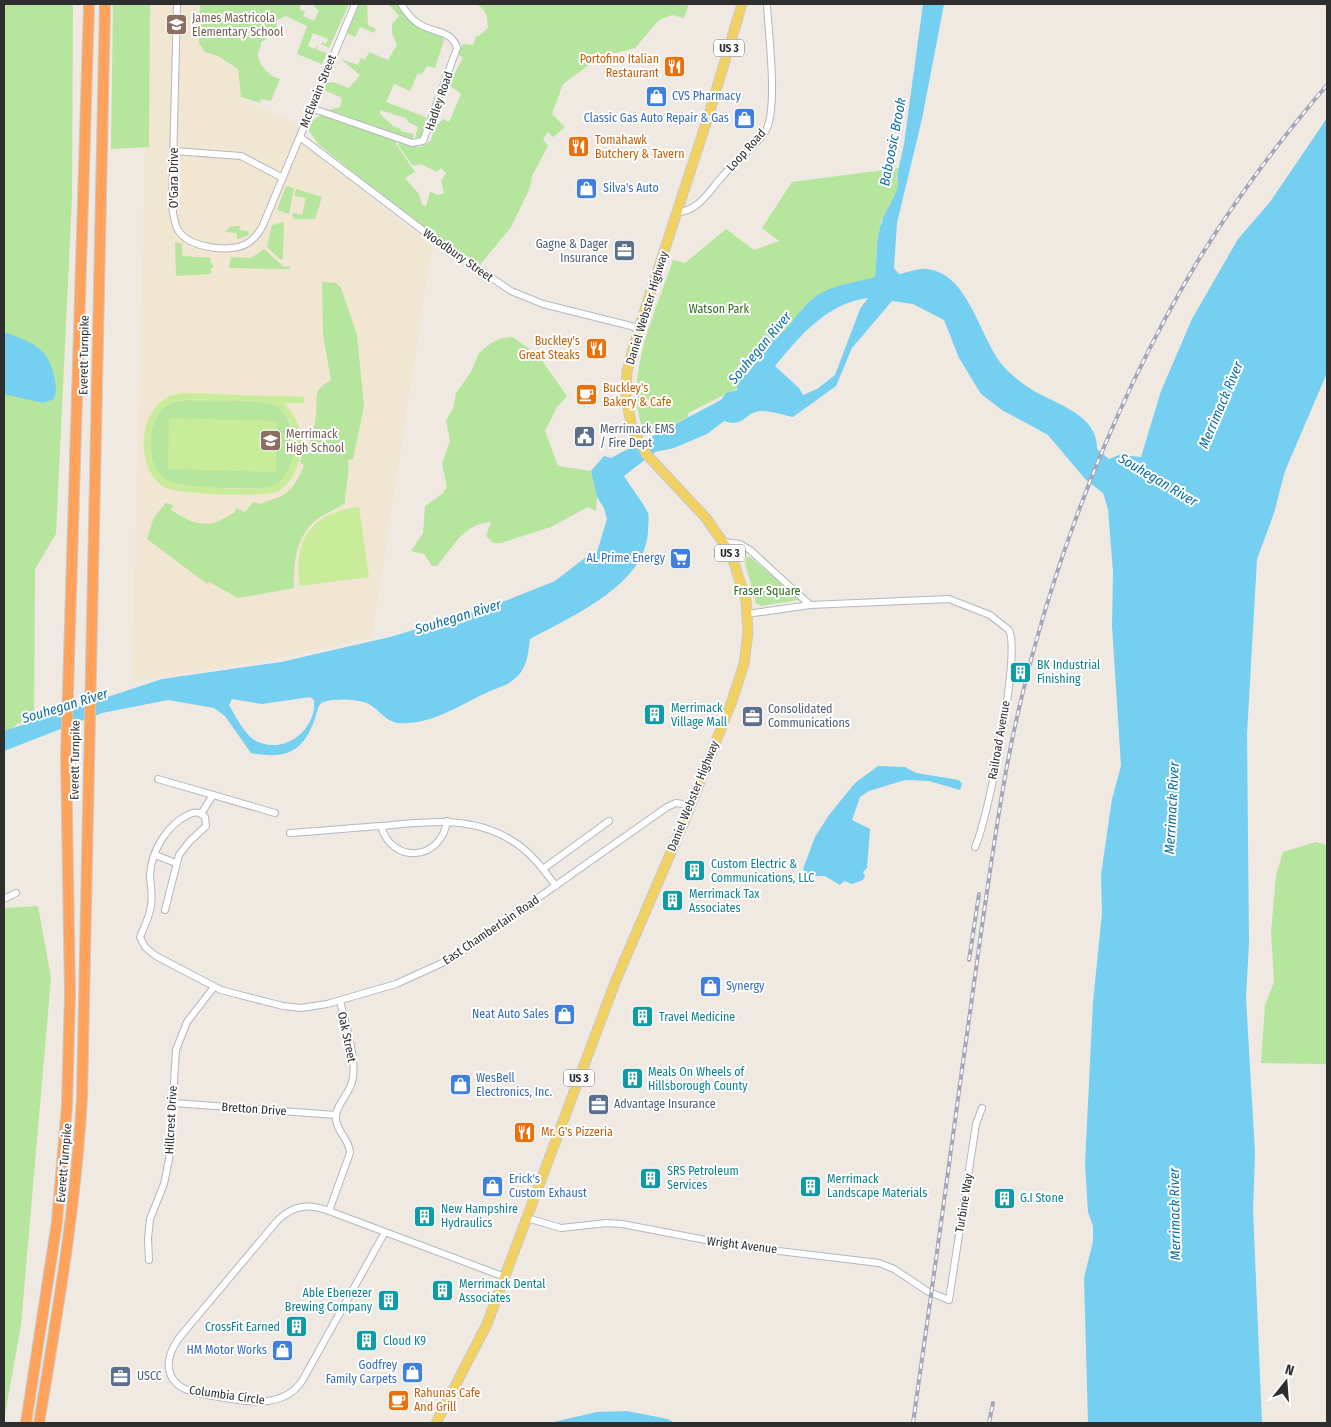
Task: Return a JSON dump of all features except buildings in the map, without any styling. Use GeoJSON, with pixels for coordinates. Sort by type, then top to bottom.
{"type":"FeatureCollection","features":[{"type":"Feature","properties":{"kind":"highway","name":"Everett Turnpike"},"geometry":{"type":"LineString","coordinates":[[26,1423],[57,1222],[67,1105],[70,993],[66,756],[89,4]]}},
{"type":"Feature","properties":{"kind":"highway","name":"Everett Turnpike"},"geometry":{"type":"LineString","coordinates":[[39,1423],[67,1254],[80,1136],[84,1049],[89,678],[105,4]]}},
{"type":"Feature","properties":{"kind":"main road","name":"Daniel Webster Highway"},"geometry":{"type":"LineString","coordinates":[[436,1423],[487,1324],[616,980],[690,805],[740,679],[747,648],[747,614],[742,584],[724,542],[706,518],[647,455],[632,428],[626,398],[626,382],[639,328],[742,4]]}},
{"type":"Feature","properties":{"kind":"street","name":"O'Gara Drive"},"geometry":{"type":"LineString","coordinates":[[177,4],[172,207],[176,226],[184,237],[196,244],[231,247],[250,241],[264,225],[283,178]]}},
{"type":"Feature","properties":{"kind":"street","name":"McElwain Street"},"geometry":{"type":"LineString","coordinates":[[283,178],[355,4]]}},
{"type":"Feature","properties":{"kind":"street","name":"Hadley Road"},"geometry":{"type":"LineString","coordinates":[[311,108],[412,143],[424,141],[456,48],[455,40],[449,35],[420,25],[408,14],[401,4]]}},
{"type":"Feature","properties":{"kind":"street","name":"Loop Road"},"geometry":{"type":"LineString","coordinates":[[677,212],[687,212],[698,204],[756,142],[768,125],[772,95],[767,4]]}},
{"type":"Feature","properties":{"kind":"street","name":"Woodbury Street"},"geometry":{"type":"LineString","coordinates":[[300,136],[433,238],[511,291],[543,304],[639,328]]}},
{"type":"Feature","properties":{"kind":"street"},"geometry":{"type":"LineString","coordinates":[[174,151],[241,156],[283,178]]}},
{"type":"Feature","properties":{"kind":"street"},"geometry":{"type":"LineString","coordinates":[[724,542],[740,544],[750,550],[810,605]]}},
{"type":"Feature","properties":{"kind":"street","name":"Railroad Avenue"},"geometry":{"type":"LineString","coordinates":[[747,614],[810,605],[949,599],[990,614],[1009,630],[1012,652],[1007,692],[987,806],[982,830],[975,847]]}},
{"type":"Feature","properties":{"kind":"street"},"geometry":{"type":"LineString","coordinates":[[158,778],[275,813]]}},
{"type":"Feature","properties":{"kind":"street"},"geometry":{"type":"LineString","coordinates":[[201,814],[213,795]]}},
{"type":"Feature","properties":{"kind":"street","name":"East Chamberlain Road"},"geometry":{"type":"LineString","coordinates":[[156,855],[150,873],[151,908],[140,937],[146,947],[156,956],[214,987],[283,1006],[317,1006],[396,984],[453,958],[667,807],[676,803],[690,805]]}},
{"type":"Feature","properties":{"kind":"street"},"geometry":{"type":"LineString","coordinates":[[166,910],[176,863],[186,845],[205,828],[206,819],[201,814],[193,813],[172,826],[164,835],[156,855],[176,863]]}},
{"type":"Feature","properties":{"kind":"street"},"geometry":{"type":"LineString","coordinates":[[290,833],[447,821],[465,822],[499,833],[525,850],[556,886]]}},
{"type":"Feature","properties":{"kind":"street"},"geometry":{"type":"LineString","coordinates":[[381,826],[385,836],[395,847],[417,853],[425,852],[437,844],[445,832],[447,821]]}},
{"type":"Feature","properties":{"kind":"street"},"geometry":{"type":"LineString","coordinates":[[543,869],[609,821]]}},
{"type":"Feature","properties":{"kind":"street"},"geometry":{"type":"LineString","coordinates":[[4,899],[16,893]]}},
{"type":"Feature","properties":{"kind":"street","name":"Hillcrest Drive"},"geometry":{"type":"LineString","coordinates":[[149,1260],[150,1219],[168,1167],[175,1058],[178,1043],[187,1022],[214,987]]}},
{"type":"Feature","properties":{"kind":"street","name":"Oak Street"},"geometry":{"type":"LineString","coordinates":[[336,1115],[349,1090],[354,1070],[340,1001]]}},
{"type":"Feature","properties":{"kind":"street","name":"Bretton Drive"},"geometry":{"type":"LineString","coordinates":[[173,1103],[336,1115]]}},
{"type":"Feature","properties":{"kind":"street","name":"Turbine Way"},"geometry":{"type":"LineString","coordinates":[[949,1300],[976,1124],[982,1108]]}},
{"type":"Feature","properties":{"kind":"street"},"geometry":{"type":"LineString","coordinates":[[329,1211],[350,1153],[348,1142],[338,1126],[336,1115]]}},
{"type":"Feature","properties":{"kind":"street","name":"Columbia Circle"},"geometry":{"type":"LineString","coordinates":[[384,1232],[302,1381],[292,1392],[279,1400],[264,1402],[196,1393],[181,1387],[171,1376],[168,1369],[168,1361],[173,1346],[277,1221],[290,1210],[303,1206],[329,1211],[505,1277]]}},
{"type":"Feature","properties":{"kind":"street","name":"Wright Avenue"},"geometry":{"type":"LineString","coordinates":[[527,1218],[560,1228],[607,1223],[622,1224],[730,1245],[863,1259],[894,1269],[927,1290],[949,1300]]}},
{"type":"Feature","properties":{"kind":"shaded area","name":"Merrimack High School"},"geometry":{"type":"Polygon","coordinates":[[[149,4],[206,4],[254,66],[239,99],[301,126],[296,139],[432,246],[372,637],[275,659],[132,681],[149,4]]]}},
{"type":"Feature","properties":{"kind":"green space"},"geometry":{"type":"Polygon","coordinates":[[[4,4],[73,4],[72,198],[56,534],[35,569],[34,722],[25,725],[18,723],[4,736],[4,4]]]}},
{"type":"Feature","properties":{"kind":"green space"},"geometry":{"type":"Polygon","coordinates":[[[113,4],[150,4],[149,147],[111,149],[113,4]]]}},
{"type":"Feature","properties":{"kind":"green space"},"geometry":{"type":"Polygon","coordinates":[[[200,4],[301,4],[300,10],[305,11],[303,16],[314,21],[319,10],[314,7],[315,4],[349,4],[329,48],[321,44],[322,42],[326,44],[328,39],[313,33],[308,46],[315,49],[318,44],[317,50],[327,53],[322,64],[297,54],[307,26],[286,16],[277,20],[276,33],[261,42],[258,54],[265,70],[272,76],[280,79],[271,101],[261,99],[260,103],[241,97],[238,69],[218,56],[205,52],[199,43],[200,4]]]}},
{"type":"Feature","properties":{"kind":"green space"},"geometry":{"type":"Polygon","coordinates":[[[359,4],[367,4],[368,25],[376,29],[374,33],[360,27],[355,37],[347,33],[359,4]]]}},
{"type":"Feature","properties":{"kind":"green space"},"geometry":{"type":"Polygon","coordinates":[[[388,4],[398,4],[407,16],[441,35],[444,40],[435,68],[427,66],[421,75],[419,73],[410,91],[394,84],[386,102],[426,117],[422,138],[415,137],[418,127],[408,122],[406,118],[380,110],[380,114],[393,126],[401,129],[401,131],[414,134],[412,141],[329,110],[340,107],[342,100],[340,97],[324,90],[326,83],[333,82],[349,88],[360,75],[341,59],[358,65],[361,58],[365,60],[369,52],[388,60],[397,45],[392,33],[392,24],[399,16],[388,4]]]}},
{"type":"Feature","properties":{"kind":"green space"},"geometry":{"type":"Polygon","coordinates":[[[475,4],[689,4],[684,18],[672,15],[659,20],[635,48],[615,53],[589,65],[563,84],[552,114],[565,127],[553,137],[548,132],[543,139],[548,146],[533,174],[529,190],[511,227],[480,265],[434,236],[384,197],[318,144],[308,129],[314,119],[325,113],[397,138],[396,144],[415,172],[405,178],[419,194],[422,205],[426,206],[430,192],[438,195],[444,193],[441,181],[446,173],[441,168],[437,172],[421,164],[413,166],[398,145],[399,142],[420,147],[431,141],[434,128],[443,119],[449,122],[461,94],[448,84],[451,73],[455,73],[463,58],[458,54],[463,44],[473,45],[476,36],[479,36],[488,28],[486,13],[475,4]]]}},
{"type":"Feature","properties":{"kind":"green space","name":"Watson Park"},"geometry":{"type":"Polygon","coordinates":[[[899,168],[896,177],[899,182],[893,208],[881,220],[876,257],[877,277],[745,363],[738,373],[738,388],[688,413],[688,417],[670,426],[670,429],[645,435],[639,414],[637,392],[639,370],[643,347],[673,260],[685,263],[726,229],[754,250],[779,241],[762,228],[792,182],[899,168]]]}},
{"type":"Feature","properties":{"kind":"green space"},"geometry":{"type":"Polygon","coordinates":[[[286,186],[294,188],[289,214],[277,210],[286,186]]]}},
{"type":"Feature","properties":{"kind":"green space"},"geometry":{"type":"Polygon","coordinates":[[[296,189],[322,197],[315,219],[295,219],[292,216],[293,213],[302,215],[306,198],[294,196],[296,189]]]}},
{"type":"Feature","properties":{"kind":"green space"},"geometry":{"type":"Polygon","coordinates":[[[284,222],[283,259],[281,260],[267,247],[272,225],[284,222]]]}},
{"type":"Feature","properties":{"kind":"green space"},"geometry":{"type":"Polygon","coordinates":[[[240,226],[239,230],[248,231],[249,235],[237,239],[237,233],[225,232],[230,227],[240,226]]]}},
{"type":"Feature","properties":{"kind":"green space"},"geometry":{"type":"Polygon","coordinates":[[[175,242],[182,244],[182,256],[211,258],[210,261],[214,267],[211,268],[211,274],[176,276],[175,242]]]}},
{"type":"Feature","properties":{"kind":"green space"},"geometry":{"type":"Polygon","coordinates":[[[264,249],[284,267],[290,266],[290,269],[229,268],[231,257],[251,258],[264,249]]]}},
{"type":"Feature","properties":{"kind":"green space"},"geometry":{"type":"Polygon","coordinates":[[[322,282],[336,283],[341,288],[357,335],[364,406],[353,459],[348,460],[345,503],[317,519],[304,533],[295,559],[294,588],[238,598],[209,582],[207,584],[147,539],[154,517],[166,503],[173,505],[171,510],[188,520],[203,524],[218,522],[235,512],[236,508],[245,512],[253,502],[261,504],[281,496],[293,486],[304,466],[300,462],[303,451],[307,451],[314,429],[318,391],[331,380],[323,335],[322,282]]]}},
{"type":"Feature","properties":{"kind":"green space"},"geometry":{"type":"Polygon","coordinates":[[[513,337],[538,355],[567,396],[557,407],[545,431],[558,466],[591,471],[597,497],[596,511],[588,507],[551,527],[501,543],[493,543],[486,536],[491,522],[481,524],[473,527],[460,537],[437,566],[432,566],[424,554],[411,551],[423,533],[425,506],[442,494],[447,487],[442,464],[450,441],[446,421],[453,408],[456,393],[471,372],[479,353],[491,343],[502,338],[513,337]]]}},
{"type":"Feature","properties":{"kind":"green space"},"geometry":{"type":"Polygon","coordinates":[[[184,393],[304,397],[304,403],[284,403],[294,416],[301,439],[297,467],[291,479],[278,491],[239,495],[183,492],[162,486],[152,475],[146,462],[144,447],[145,431],[150,417],[158,405],[169,397],[184,393]],[[182,400],[170,404],[161,411],[151,433],[153,459],[157,470],[165,479],[199,487],[249,489],[270,487],[282,479],[288,471],[294,446],[292,431],[286,415],[277,406],[270,403],[231,400],[182,400]]]}},
{"type":"Feature","properties":{"kind":"green space"},"geometry":{"type":"Polygon","coordinates":[[[186,400],[247,401],[270,403],[277,406],[288,419],[294,440],[293,456],[285,476],[274,485],[262,488],[201,487],[168,482],[160,475],[151,455],[150,443],[152,432],[160,411],[168,404],[186,400]]]}},
{"type":"Feature","properties":{"kind":"green space"},"geometry":{"type":"Polygon","coordinates":[[[169,418],[277,421],[276,472],[168,469],[169,418]]]}},
{"type":"Feature","properties":{"kind":"green space"},"geometry":{"type":"Polygon","coordinates":[[[359,507],[369,577],[300,586],[299,555],[309,531],[329,515],[359,507]]]}},
{"type":"Feature","properties":{"kind":"green space","name":"Fraser Square"},"geometry":{"type":"Polygon","coordinates":[[[747,557],[750,557],[798,600],[761,606],[756,603],[745,563],[747,557]]]}},
{"type":"Feature","properties":{"kind":"green space"},"geometry":{"type":"Polygon","coordinates":[[[1316,842],[1327,845],[1327,1064],[1261,1063],[1265,1005],[1274,982],[1271,932],[1276,876],[1283,852],[1316,842]]]}},
{"type":"Feature","properties":{"kind":"green space"},"geometry":{"type":"Polygon","coordinates":[[[38,906],[51,978],[21,1325],[4,1420],[4,908],[38,906]]]}},
{"type":"Feature","properties":{"kind":"water"},"geometry":{"type":"Polygon","coordinates":[[[923,4],[944,4],[922,119],[897,223],[894,268],[899,274],[926,269],[941,273],[953,282],[972,309],[1004,367],[1030,389],[1075,412],[1084,419],[1096,437],[1097,449],[1109,459],[1119,455],[1141,457],[1161,391],[1192,319],[1238,239],[1270,202],[1327,118],[1327,373],[1285,471],[1274,513],[1257,559],[1247,734],[1249,943],[1246,998],[1255,1153],[1253,1210],[1262,1423],[1088,1423],[1084,1278],[1093,1241],[1093,1226],[1088,1212],[1085,1164],[1093,1002],[1102,913],[1101,875],[1112,799],[1121,766],[1112,625],[1113,572],[1108,509],[1103,493],[1086,480],[1048,435],[1002,410],[981,394],[959,358],[944,320],[913,304],[892,301],[852,348],[836,386],[793,417],[761,411],[755,412],[736,423],[724,421],[707,434],[674,448],[655,452],[624,476],[642,502],[648,515],[648,530],[644,550],[635,567],[621,583],[604,597],[530,639],[524,667],[513,680],[454,709],[420,721],[397,723],[389,720],[364,702],[334,700],[323,702],[319,706],[312,727],[300,745],[285,754],[264,755],[251,753],[225,716],[214,708],[168,700],[102,713],[4,751],[4,731],[162,679],[281,662],[390,637],[490,607],[555,581],[586,557],[597,552],[607,519],[604,508],[597,497],[591,471],[604,456],[611,458],[721,400],[726,393],[737,390],[739,376],[749,357],[780,335],[812,299],[835,287],[875,277],[881,223],[898,186],[897,176],[904,144],[923,4]],[[868,298],[853,301],[827,314],[794,343],[775,366],[799,388],[803,395],[817,389],[835,375],[860,309],[868,298]],[[310,697],[262,704],[232,699],[229,705],[241,726],[253,739],[269,745],[279,745],[289,742],[305,729],[314,711],[314,700],[310,697]]]}},
{"type":"Feature","properties":{"kind":"water"},"geometry":{"type":"Polygon","coordinates":[[[4,332],[30,342],[47,358],[55,382],[56,391],[54,399],[43,403],[4,394],[4,332]]]}},
{"type":"Feature","properties":{"kind":"water"},"geometry":{"type":"Polygon","coordinates":[[[878,766],[905,767],[916,773],[959,780],[962,784],[960,790],[929,781],[905,780],[869,791],[860,797],[852,820],[870,829],[867,868],[863,872],[865,876],[863,880],[852,884],[844,881],[840,885],[825,876],[807,876],[803,869],[815,837],[829,815],[855,783],[878,766]]]}},
{"type":"Feature","properties":{"kind":"water"},"geometry":{"type":"Polygon","coordinates":[[[627,1411],[668,1419],[675,1423],[549,1423],[597,1412],[627,1411]]]}},
{"type":"Feature","properties":{"kind":"railway"},"geometry":{"type":"LineString","coordinates":[[913,1423],[983,916],[1006,771],[1020,705],[1056,574],[1079,509],[1105,445],[1163,322],[1196,264],[1242,194],[1292,127],[1327,85]]}},
{"type":"Feature","properties":{"kind":"railway"},"geometry":{"type":"LineString","coordinates":[[969,960],[979,894]]}},
{"type":"Feature","properties":{"kind":"railway"},"geometry":{"type":"LineString","coordinates":[[989,1423],[993,1403]]}},
{"type":"Feature","properties":{"kind":"place","name":"James Mastricola Elementary School"},"geometry":{"type":"Point","coordinates":[176,25]}},
{"type":"Feature","properties":{"kind":"place","name":"Portofino Italian Restaurant"},"geometry":{"type":"Point","coordinates":[675,66]}},
{"type":"Feature","properties":{"kind":"place","name":"CVS Pharmacy"},"geometry":{"type":"Point","coordinates":[656,96]}},
{"type":"Feature","properties":{"kind":"place","name":"Classic Gas Auto Repair & Gas"},"geometry":{"type":"Point","coordinates":[745,118]}},
{"type":"Feature","properties":{"kind":"place","name":"Tomahawk Butchery & Tavern"},"geometry":{"type":"Point","coordinates":[579,147]}},
{"type":"Feature","properties":{"kind":"place","name":"Silva's Auto"},"geometry":{"type":"Point","coordinates":[587,188]}},
{"type":"Feature","properties":{"kind":"place","name":"Gagne & Dager Insurance"},"geometry":{"type":"Point","coordinates":[624,251]}},
{"type":"Feature","properties":{"kind":"place","name":"Buckley's Great Steaks"},"geometry":{"type":"Point","coordinates":[596,348]}},
{"type":"Feature","properties":{"kind":"place","name":"Buckley's Bakery & Cafe"},"geometry":{"type":"Point","coordinates":[587,395]}},
{"type":"Feature","properties":{"kind":"place","name":"Merrimack EMS / Fire Dept"},"geometry":{"type":"Point","coordinates":[584,436]}},
{"type":"Feature","properties":{"kind":"place","name":"Merrimack High School"},"geometry":{"type":"Point","coordinates":[270,441]}},
{"type":"Feature","properties":{"kind":"place","name":"AL Prime Energy"},"geometry":{"type":"Point","coordinates":[681,558]}},
{"type":"Feature","properties":{"kind":"place","name":"BK Industrial Finishing"},"geometry":{"type":"Point","coordinates":[1021,672]}},
{"type":"Feature","properties":{"kind":"place","name":"Merrimack Village Mall"},"geometry":{"type":"Point","coordinates":[655,715]}},
{"type":"Feature","properties":{"kind":"place","name":"Consolidated Communications"},"geometry":{"type":"Point","coordinates":[752,716]}},
{"type":"Feature","properties":{"kind":"place","name":"Custom Electric & Communications, LLC"},"geometry":{"type":"Point","coordinates":[695,871]}},
{"type":"Feature","properties":{"kind":"place","name":"Merrimack Tax Associates"},"geometry":{"type":"Point","coordinates":[673,901]}},
{"type":"Feature","properties":{"kind":"place","name":"Synergy"},"geometry":{"type":"Point","coordinates":[710,986]}},
{"type":"Feature","properties":{"kind":"place","name":"Neat Auto Sales"},"geometry":{"type":"Point","coordinates":[565,1014]}},
{"type":"Feature","properties":{"kind":"place","name":"Travel Medicine"},"geometry":{"type":"Point","coordinates":[643,1017]}},
{"type":"Feature","properties":{"kind":"place","name":"Meals On Wheels of Hillsborough County"},"geometry":{"type":"Point","coordinates":[632,1079]}},
{"type":"Feature","properties":{"kind":"place","name":"WesBell Electronics, Inc."},"geometry":{"type":"Point","coordinates":[460,1085]}},
{"type":"Feature","properties":{"kind":"place","name":"Advantage Insurance"},"geometry":{"type":"Point","coordinates":[598,1104]}},
{"type":"Feature","properties":{"kind":"place","name":"Mr. G's Pizzeria"},"geometry":{"type":"Point","coordinates":[525,1132]}},
{"type":"Feature","properties":{"kind":"place","name":"SRS Petroleum Services"},"geometry":{"type":"Point","coordinates":[651,1178]}},
{"type":"Feature","properties":{"kind":"place","name":"Erick's Custom Exhaust"},"geometry":{"type":"Point","coordinates":[493,1186]}},
{"type":"Feature","properties":{"kind":"place","name":"Merrimack Landscape Materials"},"geometry":{"type":"Point","coordinates":[811,1186]}},
{"type":"Feature","properties":{"kind":"place","name":"G.I Stone"},"geometry":{"type":"Point","coordinates":[1004,1198]}},
{"type":"Feature","properties":{"kind":"place","name":"New Hampshire Hydraulics"},"geometry":{"type":"Point","coordinates":[425,1216]}},
{"type":"Feature","properties":{"kind":"place","name":"Merrimack Dental Associates"},"geometry":{"type":"Point","coordinates":[443,1291]}},
{"type":"Feature","properties":{"kind":"place","name":"Able Ebenezer Brewing Company"},"geometry":{"type":"Point","coordinates":[388,1300]}},
{"type":"Feature","properties":{"kind":"place","name":"CrossFit Earned"},"geometry":{"type":"Point","coordinates":[296,1327]}},
{"type":"Feature","properties":{"kind":"place","name":"Cloud K9"},"geometry":{"type":"Point","coordinates":[367,1341]}},
{"type":"Feature","properties":{"kind":"place","name":"HM Motor Works"},"geometry":{"type":"Point","coordinates":[283,1350]}},
{"type":"Feature","properties":{"kind":"place","name":"Godfrey Family Carpets"},"geometry":{"type":"Point","coordinates":[413,1372]}},
{"type":"Feature","properties":{"kind":"place","name":"USCC"},"geometry":{"type":"Point","coordinates":[121,1376]}},
{"type":"Feature","properties":{"kind":"place","name":"Rahunas Cafe And Grill"},"geometry":{"type":"Point","coordinates":[398,1400]}},
{"type":"Feature","properties":{"kind":"water label","name":"Baboosic Brook"},"geometry":{"type":"Point","coordinates":[893,142]}},
{"type":"Feature","properties":{"kind":"water label","name":"Souhegan River"},"geometry":{"type":"Point","coordinates":[760,348]}},
{"type":"Feature","properties":{"kind":"water label","name":"Merrimack River"},"geometry":{"type":"Point","coordinates":[1221,405]}},
{"type":"Feature","properties":{"kind":"water label","name":"Souhegan River"},"geometry":{"type":"Point","coordinates":[1158,480]}},
{"type":"Feature","properties":{"kind":"water label","name":"Souhegan River"},"geometry":{"type":"Point","coordinates":[458,617]}},
{"type":"Feature","properties":{"kind":"water label","name":"Souhegan River"},"geometry":{"type":"Point","coordinates":[65,706]}},
{"type":"Feature","properties":{"kind":"water label","name":"Merrimack River"},"geometry":{"type":"Point","coordinates":[1172,808]}},
{"type":"Feature","properties":{"kind":"water label","name":"Merrimack River"},"geometry":{"type":"Point","coordinates":[1175,1214]}}]}
